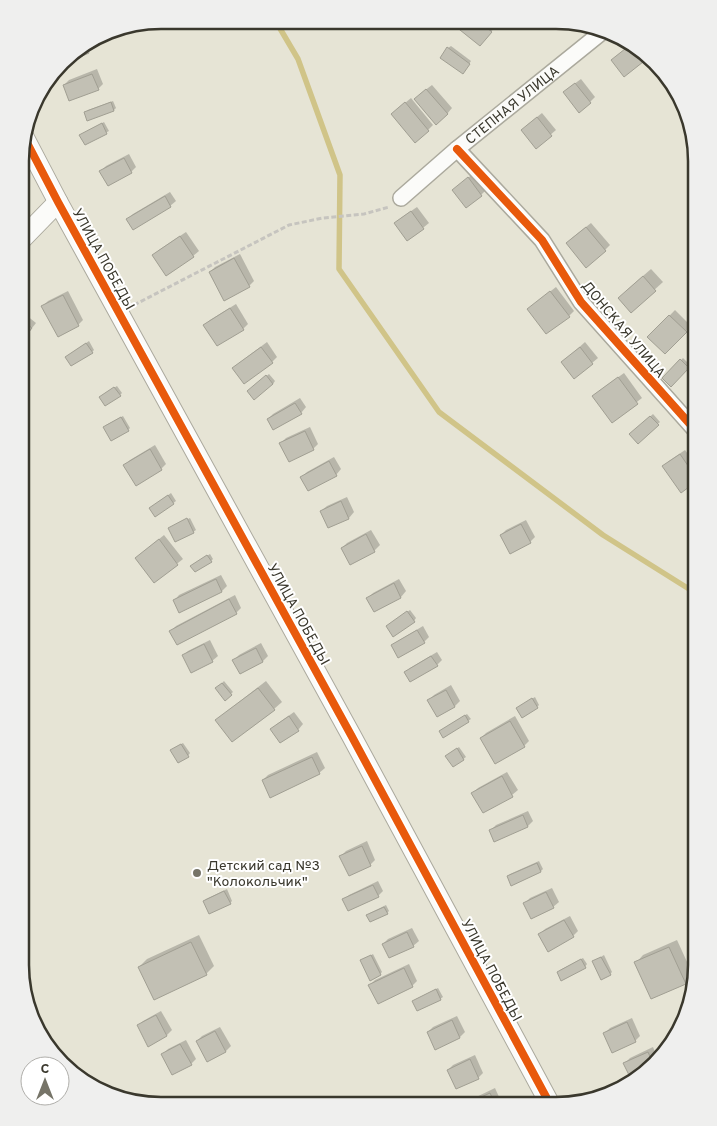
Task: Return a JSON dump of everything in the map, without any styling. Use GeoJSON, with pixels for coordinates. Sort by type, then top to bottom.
{"type":"FeatureCollection","features":[{"type":"Feature","properties":{"kind":"street","name":"СТЕПНАЯ УЛИЦА"},"geometry":{"type":"LineString","coordinates":[[401,198],[457,149],[597,36]]}},
{"type":"Feature","properties":{"kind":"street","name":"УЛИЦА ПОБЕДЫ"},"geometry":{"type":"LineString","coordinates":[[30,146],[58,202],[351,735],[546,1097]]}},
{"type":"Feature","properties":{"kind":"street","name":"ДОНСКАЯ УЛИЦА"},"geometry":{"type":"LineString","coordinates":[[457,149],[542,240],[581,302],[688,422]]}},
{"type":"Feature","properties":{"kind":"street"},"geometry":{"type":"LineString","coordinates":[[29,232],[58,202]]}},
{"type":"Feature","properties":{"kind":"path"},"geometry":{"type":"LineString","coordinates":[[119,313],[289,225],[323,218],[364,214],[388,208],[401,198]]}},
{"type":"Feature","properties":{"kind":"building"},"geometry":{"type":"Polygon","coordinates":[[[459,29],[488,29],[492,32],[480,46],[459,29]]]}},
{"type":"Feature","properties":{"kind":"building"},"geometry":{"type":"Polygon","coordinates":[[[447,47],[470,64],[463,74],[440,58],[447,47]]]}},
{"type":"Feature","properties":{"kind":"building"},"geometry":{"type":"Polygon","coordinates":[[[626,48],[643,62],[624,77],[611,60],[626,48]]]}},
{"type":"Feature","properties":{"kind":"building"},"geometry":{"type":"Polygon","coordinates":[[[88,50],[89,53],[78,58],[88,50]]]}},
{"type":"Feature","properties":{"kind":"building"},"geometry":{"type":"Polygon","coordinates":[[[92,74],[99,90],[69,101],[63,85],[92,74]]]}},
{"type":"Feature","properties":{"kind":"building"},"geometry":{"type":"Polygon","coordinates":[[[575,83],[591,103],[579,113],[563,92],[575,83]]]}},
{"type":"Feature","properties":{"kind":"building"},"geometry":{"type":"Polygon","coordinates":[[[426,89],[448,114],[436,125],[414,99],[426,89]]]}},
{"type":"Feature","properties":{"kind":"building"},"geometry":{"type":"Polygon","coordinates":[[[111,102],[114,111],[87,121],[84,112],[111,102]]]}},
{"type":"Feature","properties":{"kind":"building"},"geometry":{"type":"Polygon","coordinates":[[[405,102],[429,131],[415,143],[391,114],[405,102]]]}},
{"type":"Feature","properties":{"kind":"building"},"geometry":{"type":"Polygon","coordinates":[[[537,117],[552,136],[536,149],[521,130],[537,117]]]}},
{"type":"Feature","properties":{"kind":"building"},"geometry":{"type":"Polygon","coordinates":[[[102,123],[107,134],[85,145],[79,135],[102,123]]]}},
{"type":"Feature","properties":{"kind":"building"},"geometry":{"type":"Polygon","coordinates":[[[124,158],[132,173],[108,186],[99,171],[124,158]]]}},
{"type":"Feature","properties":{"kind":"building"},"geometry":{"type":"Polygon","coordinates":[[[468,177],[482,196],[466,208],[452,190],[468,177]]]}},
{"type":"Feature","properties":{"kind":"building"},"geometry":{"type":"Polygon","coordinates":[[[165,196],[171,207],[133,230],[126,219],[165,196]]]}},
{"type":"Feature","properties":{"kind":"building"},"geometry":{"type":"Polygon","coordinates":[[[411,211],[424,229],[407,241],[394,223],[411,211]]]}},
{"type":"Feature","properties":{"kind":"building"},"geometry":{"type":"Polygon","coordinates":[[[586,227],[606,251],[586,268],[566,243],[586,227]]]}},
{"type":"Feature","properties":{"kind":"building"},"geometry":{"type":"Polygon","coordinates":[[[180,236],[194,257],[166,276],[152,255],[180,236]]]}},
{"type":"Feature","properties":{"kind":"building"},"geometry":{"type":"Polygon","coordinates":[[[234,258],[250,287],[224,301],[209,272],[234,258]]]}},
{"type":"Feature","properties":{"kind":"building"},"geometry":{"type":"Polygon","coordinates":[[[643,276],[656,291],[631,313],[618,298],[643,276]]]}},
{"type":"Feature","properties":{"kind":"building"},"geometry":{"type":"Polygon","coordinates":[[[550,291],[570,317],[546,334],[527,309],[550,291]]]}},
{"type":"Feature","properties":{"kind":"building"},"geometry":{"type":"Polygon","coordinates":[[[63,295],[79,326],[58,337],[41,306],[63,295]]]}},
{"type":"Feature","properties":{"kind":"building"},"geometry":{"type":"Polygon","coordinates":[[[230,308],[244,330],[217,346],[203,325],[230,308]]]}},
{"type":"Feature","properties":{"kind":"building"},"geometry":{"type":"Polygon","coordinates":[[[669,315],[687,332],[665,354],[647,337],[669,315]]]}},
{"type":"Feature","properties":{"kind":"building"},"geometry":{"type":"Polygon","coordinates":[[[86,343],[93,353],[71,366],[65,357],[86,343]]]}},
{"type":"Feature","properties":{"kind":"building"},"geometry":{"type":"Polygon","coordinates":[[[261,347],[273,363],[244,384],[232,368],[261,347]]]}},
{"type":"Feature","properties":{"kind":"building"},"geometry":{"type":"Polygon","coordinates":[[[580,347],[593,364],[574,379],[561,362],[580,347]]]}},
{"type":"Feature","properties":{"kind":"building"},"geometry":{"type":"Polygon","coordinates":[[[680,359],[688,367],[671,387],[662,378],[680,359]]]}},
{"type":"Feature","properties":{"kind":"building"},"geometry":{"type":"Polygon","coordinates":[[[266,375],[273,384],[254,400],[247,391],[266,375]]]}},
{"type":"Feature","properties":{"kind":"building"},"geometry":{"type":"Polygon","coordinates":[[[618,377],[638,404],[612,423],[592,396],[618,377]]]}},
{"type":"Feature","properties":{"kind":"building"},"geometry":{"type":"Polygon","coordinates":[[[114,387],[121,396],[105,406],[99,397],[114,387]]]}},
{"type":"Feature","properties":{"kind":"building"},"geometry":{"type":"Polygon","coordinates":[[[295,403],[302,414],[273,430],[267,419],[295,403]]]}},
{"type":"Feature","properties":{"kind":"building"},"geometry":{"type":"Polygon","coordinates":[[[650,416],[659,425],[638,444],[629,434],[650,416]]]}},
{"type":"Feature","properties":{"kind":"building"},"geometry":{"type":"Polygon","coordinates":[[[121,417],[129,431],[111,441],[103,427],[121,417]]]}},
{"type":"Feature","properties":{"kind":"building"},"geometry":{"type":"Polygon","coordinates":[[[305,431],[314,450],[289,462],[279,443],[305,431]]]}},
{"type":"Feature","properties":{"kind":"building"},"geometry":{"type":"Polygon","coordinates":[[[150,449],[162,470],[136,486],[123,465],[150,449]]]}},
{"type":"Feature","properties":{"kind":"building"},"geometry":{"type":"Polygon","coordinates":[[[680,454],[688,466],[688,488],[681,493],[662,466],[680,454]]]}},
{"type":"Feature","properties":{"kind":"building"},"geometry":{"type":"Polygon","coordinates":[[[329,461],[337,476],[308,491],[300,477],[329,461]]]}},
{"type":"Feature","properties":{"kind":"building"},"geometry":{"type":"Polygon","coordinates":[[[168,495],[174,504],[155,517],[149,508],[168,495]]]}},
{"type":"Feature","properties":{"kind":"building"},"geometry":{"type":"Polygon","coordinates":[[[341,501],[349,519],[328,528],[320,511],[341,501]]]}},
{"type":"Feature","properties":{"kind":"building"},"geometry":{"type":"Polygon","coordinates":[[[187,518],[194,533],[175,542],[168,528],[187,518]]]}},
{"type":"Feature","properties":{"kind":"building"},"geometry":{"type":"Polygon","coordinates":[[[521,524],[531,543],[510,554],[500,535],[521,524]]]}},
{"type":"Feature","properties":{"kind":"building"},"geometry":{"type":"Polygon","coordinates":[[[366,534],[375,552],[350,565],[341,548],[366,534]]]}},
{"type":"Feature","properties":{"kind":"building"},"geometry":{"type":"Polygon","coordinates":[[[159,539],[178,565],[154,583],[135,558],[159,539]]]}},
{"type":"Feature","properties":{"kind":"building"},"geometry":{"type":"Polygon","coordinates":[[[207,555],[212,562],[195,572],[190,566],[207,555]]]}},
{"type":"Feature","properties":{"kind":"building"},"geometry":{"type":"Polygon","coordinates":[[[216,579],[222,592],[179,613],[173,600],[216,579]]]}},
{"type":"Feature","properties":{"kind":"building"},"geometry":{"type":"Polygon","coordinates":[[[394,583],[401,598],[374,612],[366,598],[394,583]]]}},
{"type":"Feature","properties":{"kind":"building"},"geometry":{"type":"Polygon","coordinates":[[[229,599],[237,614],[177,645],[169,631],[229,599]]]}},
{"type":"Feature","properties":{"kind":"building"},"geometry":{"type":"Polygon","coordinates":[[[407,611],[415,622],[393,637],[386,626],[407,611]]]}},
{"type":"Feature","properties":{"kind":"building"},"geometry":{"type":"Polygon","coordinates":[[[417,630],[425,643],[398,658],[391,645],[417,630]]]}},
{"type":"Feature","properties":{"kind":"building"},"geometry":{"type":"Polygon","coordinates":[[[204,644],[213,662],[191,673],[182,655],[204,644]]]}},
{"type":"Feature","properties":{"kind":"building"},"geometry":{"type":"Polygon","coordinates":[[[256,648],[263,662],[240,674],[232,660],[256,648]]]}},
{"type":"Feature","properties":{"kind":"building"},"geometry":{"type":"Polygon","coordinates":[[[431,656],[438,666],[410,682],[404,672],[431,656]]]}},
{"type":"Feature","properties":{"kind":"building"},"geometry":{"type":"Polygon","coordinates":[[[222,683],[232,695],[225,701],[215,688],[222,683]]]}},
{"type":"Feature","properties":{"kind":"building"},"geometry":{"type":"Polygon","coordinates":[[[258,688],[275,710],[232,742],[215,720],[258,688]]]}},
{"type":"Feature","properties":{"kind":"building"},"geometry":{"type":"Polygon","coordinates":[[[446,690],[455,707],[437,717],[427,700],[446,690]]]}},
{"type":"Feature","properties":{"kind":"building"},"geometry":{"type":"Polygon","coordinates":[[[532,698],[538,708],[522,718],[516,708],[532,698]]]}},
{"type":"Feature","properties":{"kind":"building"},"geometry":{"type":"Polygon","coordinates":[[[465,715],[469,722],[443,738],[439,731],[465,715]]]}},
{"type":"Feature","properties":{"kind":"building"},"geometry":{"type":"Polygon","coordinates":[[[289,716],[299,731],[280,743],[270,729],[289,716]]]}},
{"type":"Feature","properties":{"kind":"building"},"geometry":{"type":"Polygon","coordinates":[[[510,721],[525,747],[495,764],[480,738],[510,721]]]}},
{"type":"Feature","properties":{"kind":"building"},"geometry":{"type":"Polygon","coordinates":[[[181,744],[189,757],[178,763],[170,750],[181,744]]]}},
{"type":"Feature","properties":{"kind":"building"},"geometry":{"type":"Polygon","coordinates":[[[457,748],[464,760],[453,767],[445,756],[457,748]]]}},
{"type":"Feature","properties":{"kind":"building"},"geometry":{"type":"Polygon","coordinates":[[[312,757],[320,774],[270,798],[262,780],[312,757]]]}},
{"type":"Feature","properties":{"kind":"building"},"geometry":{"type":"Polygon","coordinates":[[[502,776],[513,797],[483,813],[471,793],[502,776]]]}},
{"type":"Feature","properties":{"kind":"building"},"geometry":{"type":"Polygon","coordinates":[[[523,815],[528,827],[494,842],[489,830],[523,815]]]}},
{"type":"Feature","properties":{"kind":"building"},"geometry":{"type":"Polygon","coordinates":[[[362,846],[371,866],[349,876],[339,856],[362,846]]]}},
{"type":"Feature","properties":{"kind":"building"},"geometry":{"type":"Polygon","coordinates":[[[537,863],[541,872],[511,886],[507,876],[537,863]]]}},
{"type":"Feature","properties":{"kind":"building"},"geometry":{"type":"Polygon","coordinates":[[[373,885],[379,897],[348,911],[342,899],[373,885]]]}},
{"type":"Feature","properties":{"kind":"building"},"geometry":{"type":"Polygon","coordinates":[[[224,891],[231,904],[209,914],[203,901],[224,891]]]}},
{"type":"Feature","properties":{"kind":"building"},"geometry":{"type":"Polygon","coordinates":[[[546,892],[554,908],[531,919],[523,903],[546,892]]]}},
{"type":"Feature","properties":{"kind":"building"},"geometry":{"type":"Polygon","coordinates":[[[384,907],[388,914],[370,922],[366,915],[384,907]]]}},
{"type":"Feature","properties":{"kind":"building"},"geometry":{"type":"Polygon","coordinates":[[[564,920],[574,937],[548,952],[538,934],[564,920]]]}},
{"type":"Feature","properties":{"kind":"building"},"geometry":{"type":"Polygon","coordinates":[[[407,932],[414,947],[389,958],[382,944],[407,932]]]}},
{"type":"Feature","properties":{"kind":"building"},"geometry":{"type":"Polygon","coordinates":[[[191,942],[207,975],[154,1000],[138,967],[191,942]]]}},
{"type":"Feature","properties":{"kind":"building"},"geometry":{"type":"Polygon","coordinates":[[[669,947],[686,984],[651,999],[634,962],[669,947]]]}},
{"type":"Feature","properties":{"kind":"building"},"geometry":{"type":"Polygon","coordinates":[[[371,955],[381,975],[370,981],[360,960],[371,955]]]}},
{"type":"Feature","properties":{"kind":"building"},"geometry":{"type":"Polygon","coordinates":[[[601,957],[611,975],[601,980],[592,961],[601,957]]]}},
{"type":"Feature","properties":{"kind":"building"},"geometry":{"type":"Polygon","coordinates":[[[581,959],[586,968],[561,981],[557,972],[581,959]]]}},
{"type":"Feature","properties":{"kind":"building"},"geometry":{"type":"Polygon","coordinates":[[[404,968],[413,987],[378,1004],[368,985],[404,968]]]}},
{"type":"Feature","properties":{"kind":"building"},"geometry":{"type":"Polygon","coordinates":[[[436,989],[441,1000],[417,1011],[412,1001],[436,989]]]}},
{"type":"Feature","properties":{"kind":"building"},"geometry":{"type":"Polygon","coordinates":[[[156,1015],[167,1036],[148,1047],[137,1025],[156,1015]]]}},
{"type":"Feature","properties":{"kind":"building"},"geometry":{"type":"Polygon","coordinates":[[[452,1020],[460,1038],[435,1050],[427,1032],[452,1020]]]}},
{"type":"Feature","properties":{"kind":"building"},"geometry":{"type":"Polygon","coordinates":[[[627,1022],[636,1042],[612,1053],[603,1033],[627,1022]]]}},
{"type":"Feature","properties":{"kind":"building"},"geometry":{"type":"Polygon","coordinates":[[[215,1031],[226,1052],[207,1062],[196,1041],[215,1031]]]}},
{"type":"Feature","properties":{"kind":"building"},"geometry":{"type":"Polygon","coordinates":[[[180,1044],[192,1065],[172,1075],[161,1054],[180,1044]]]}},
{"type":"Feature","properties":{"kind":"building"},"geometry":{"type":"Polygon","coordinates":[[[648,1052],[650,1058],[629,1075],[623,1063],[648,1052]]]}},
{"type":"Feature","properties":{"kind":"building"},"geometry":{"type":"Polygon","coordinates":[[[470,1059],[479,1079],[456,1089],[447,1070],[470,1059]]]}},
{"type":"Feature","properties":{"kind":"building"},"geometry":{"type":"Polygon","coordinates":[[[490,1093],[492,1097],[481,1097],[490,1093]]]}},
{"type":"Feature","properties":{"kind":"waterway"},"geometry":{"type":"LineString","coordinates":[[280,29],[298,59],[340,175],[339,269],[439,412],[603,535],[688,588]]}},
{"type":"Feature","properties":{"kind":"cycle path"},"geometry":{"type":"LineString","coordinates":[[30,148],[351,735],[546,1097]]}},
{"type":"Feature","properties":{"kind":"cycle path"},"geometry":{"type":"LineString","coordinates":[[457,149],[542,240],[581,302],[688,422]]}},
{"type":"Feature","properties":{"kind":"place","name":"Детский сад №3 \"Колокольчик\""},"geometry":{"type":"Point","coordinates":[197,873]}}]}
